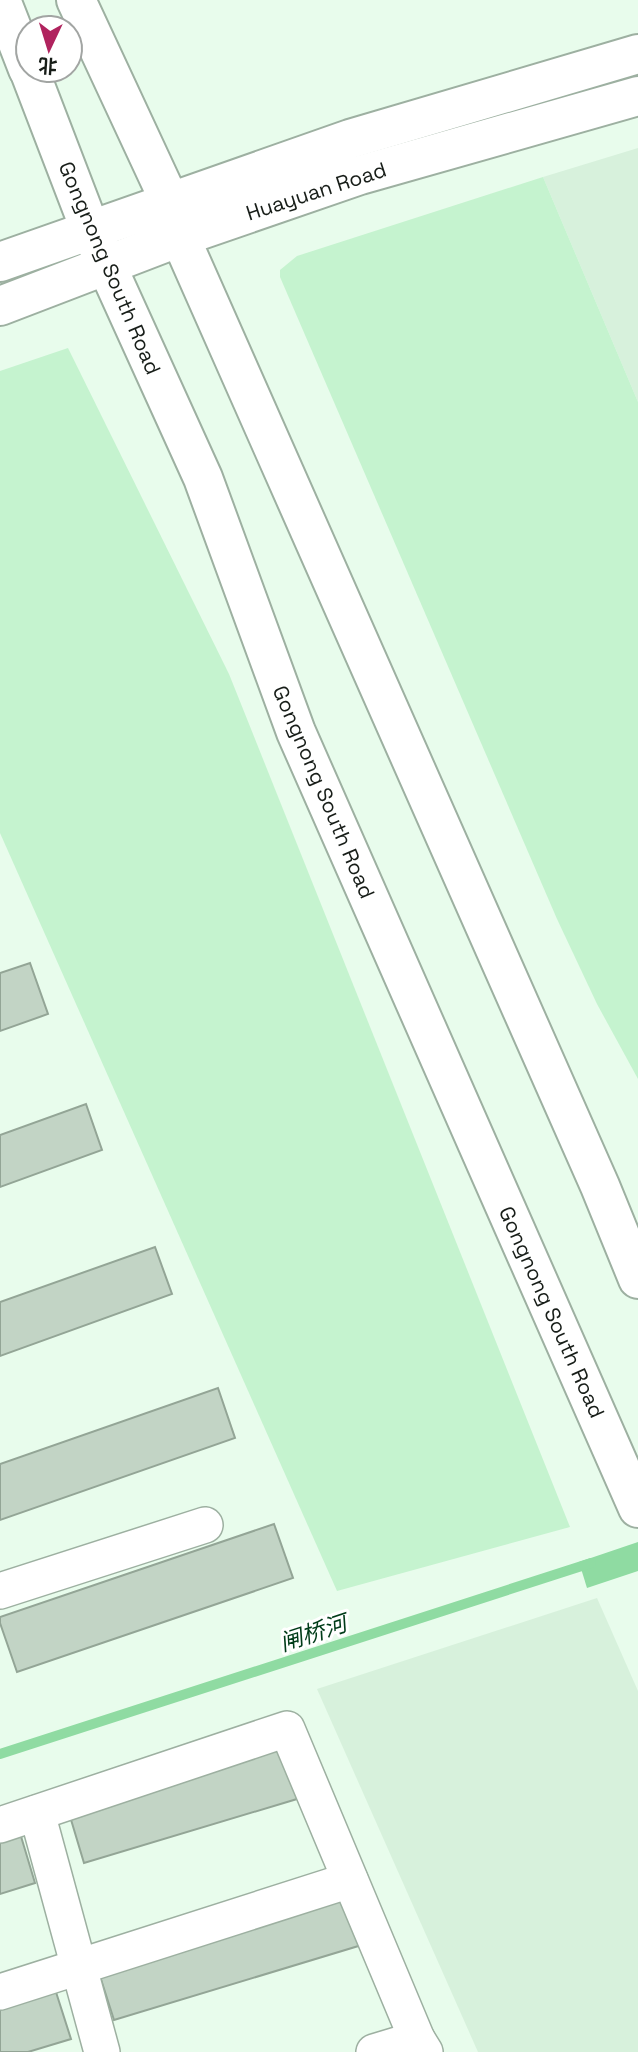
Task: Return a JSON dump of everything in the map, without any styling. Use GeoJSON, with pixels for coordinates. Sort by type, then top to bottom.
{"type":"FeatureCollection","features":[{"type":"Feature","properties":{"kind":"main road","name":"Gongnong South Road"},"geometry":{"type":"LineString","coordinates":[[1,0],[14,33]]}},
{"type":"Feature","properties":{"kind":"main road"},"geometry":{"type":"LineString","coordinates":[[76,0],[595,1173],[638,1279]]}},
{"type":"Feature","properties":{"kind":"main road","name":"Huayuan Road"},"geometry":{"type":"LineString","coordinates":[[0,306],[108,266],[175,219],[350,139],[638,54]]}},
{"type":"Feature","properties":{"kind":"main road","name":"Gongnong South Road"},"geometry":{"type":"LineString","coordinates":[[34,84],[90,229],[204,478],[296,733],[638,1507]]}},
{"type":"Feature","properties":{"kind":"main road","name":"Huayuan Road"},"geometry":{"type":"LineString","coordinates":[[0,262],[90,229],[175,219],[360,175],[638,96]]}},
{"type":"Feature","properties":{"kind":"lane"},"geometry":{"type":"LineString","coordinates":[[0,1591],[205,1525]]}},
{"type":"Feature","properties":{"kind":"lane"},"geometry":{"type":"LineString","coordinates":[[0,1825],[287,1729],[421,2045],[374,2052]]}},
{"type":"Feature","properties":{"kind":"lane"},"geometry":{"type":"LineString","coordinates":[[37,1813],[102,2052]]}},
{"type":"Feature","properties":{"kind":"lane"},"geometry":{"type":"LineString","coordinates":[[0,1992],[350,1880]]}},
{"type":"Feature","properties":{"kind":"shaded area"},"geometry":{"type":"Polygon","coordinates":[[[638,148],[638,402],[543,177],[638,148]]]}},
{"type":"Feature","properties":{"kind":"shaded area"},"geometry":{"type":"Polygon","coordinates":[[[543,177],[638,402],[638,1079],[597,1004],[557,919],[280,277],[280,270],[297,256],[543,177]]]}},
{"type":"Feature","properties":{"kind":"shaded area"},"geometry":{"type":"Polygon","coordinates":[[[68,348],[229,674],[570,1527],[337,1591],[0,833],[0,371],[68,348]]]}},
{"type":"Feature","properties":{"kind":"shaded area"},"geometry":{"type":"Polygon","coordinates":[[[638,1542],[638,1571],[587,1588],[579,1562],[638,1542]]]}},
{"type":"Feature","properties":{"kind":"shaded area"},"geometry":{"type":"Polygon","coordinates":[[[597,1598],[638,1691],[638,2052],[478,2052],[317,1689],[597,1598]]]}},
{"type":"Feature","properties":{"kind":"building"},"geometry":{"type":"Polygon","coordinates":[[[30,963],[48,1014],[0,1031],[0,973],[30,963]]]}},
{"type":"Feature","properties":{"kind":"building"},"geometry":{"type":"Polygon","coordinates":[[[86,1104],[102,1150],[0,1187],[0,1135],[86,1104]]]}},
{"type":"Feature","properties":{"kind":"building"},"geometry":{"type":"Polygon","coordinates":[[[155,1247],[172,1294],[0,1356],[0,1302],[155,1247]]]}},
{"type":"Feature","properties":{"kind":"building"},"geometry":{"type":"Polygon","coordinates":[[[218,1388],[235,1438],[0,1520],[0,1464],[218,1388]]]}},
{"type":"Feature","properties":{"kind":"building"},"geometry":{"type":"Polygon","coordinates":[[[274,1524],[293,1578],[17,1672],[0,1617],[274,1524]]]}},
{"type":"Feature","properties":{"kind":"building"},"geometry":{"type":"Polygon","coordinates":[[[282,1749],[297,1799],[84,1863],[69,1813],[282,1749]]]}},
{"type":"Feature","properties":{"kind":"building"},"geometry":{"type":"Polygon","coordinates":[[[20,1833],[35,1883],[0,1894],[0,1839],[20,1833]]]}},
{"type":"Feature","properties":{"kind":"building"},"geometry":{"type":"Polygon","coordinates":[[[350,1894],[365,1944],[114,2020],[98,1970],[350,1894]]]}},
{"type":"Feature","properties":{"kind":"building"},"geometry":{"type":"Polygon","coordinates":[[[55,1989],[71,2039],[28,2052],[0,2052],[0,2006],[55,1989]]]}},
{"type":"Feature","properties":{"kind":"waterway","name":"闸桥河"},"geometry":{"type":"LineString","coordinates":[[0,1754],[591,1563]]}}]}
